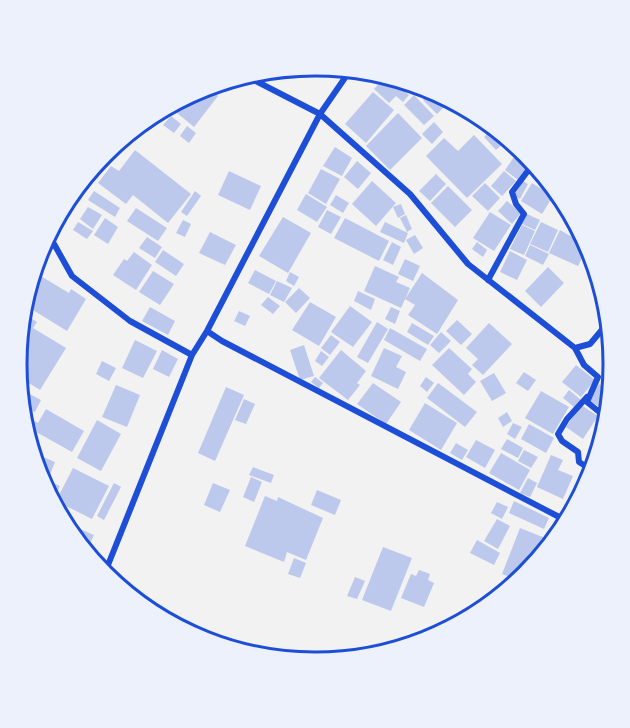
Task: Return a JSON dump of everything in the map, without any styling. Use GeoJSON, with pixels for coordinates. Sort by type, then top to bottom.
{"type":"FeatureCollection","features":[{"type":"Feature","properties":{"kind":"street"},"geometry":{"type":"LineString","coordinates":[[108,565],[192,355],[207,331],[320,114],[345,78]]}},
{"type":"Feature","properties":{"kind":"street"},"geometry":{"type":"LineString","coordinates":[[258,82],[320,114],[410,194],[468,264],[574,348],[584,365],[598,377],[587,397],[567,419],[558,434],[562,441],[578,452],[579,462],[585,465]]}},
{"type":"Feature","properties":{"kind":"street"},"geometry":{"type":"LineString","coordinates":[[488,280],[524,213],[516,204],[512,192],[528,170]]}},
{"type":"Feature","properties":{"kind":"street"},"geometry":{"type":"LineString","coordinates":[[54,244],[72,276],[130,321],[192,355]]}},
{"type":"Feature","properties":{"kind":"street"},"geometry":{"type":"LineString","coordinates":[[207,331],[559,517]]}},
{"type":"Feature","properties":{"kind":"street"},"geometry":{"type":"LineString","coordinates":[[574,348],[590,344],[601,331]]}},
{"type":"Feature","properties":{"kind":"street"},"geometry":{"type":"LineString","coordinates":[[587,397],[588,404],[599,412]]}},
{"type":"Feature","properties":{"kind":"building"},"geometry":{"type":"Polygon","coordinates":[[[379,84],[403,90],[409,95],[403,102],[396,96],[389,103],[374,89],[379,84]]]}},
{"type":"Feature","properties":{"kind":"building"},"geometry":{"type":"Polygon","coordinates":[[[373,92],[394,110],[366,143],[345,124],[373,92]]]}},
{"type":"Feature","properties":{"kind":"building"},"geometry":{"type":"Polygon","coordinates":[[[215,94],[218,96],[194,127],[176,112],[215,94]]]}},
{"type":"Feature","properties":{"kind":"building"},"geometry":{"type":"Polygon","coordinates":[[[414,95],[434,116],[424,125],[404,105],[414,95]]]}},
{"type":"Feature","properties":{"kind":"building"},"geometry":{"type":"Polygon","coordinates":[[[425,98],[444,107],[437,114],[423,100],[425,98]]]}},
{"type":"Feature","properties":{"kind":"building"},"geometry":{"type":"Polygon","coordinates":[[[398,113],[422,138],[390,170],[366,146],[398,113]]]}},
{"type":"Feature","properties":{"kind":"building"},"geometry":{"type":"Polygon","coordinates":[[[171,116],[181,124],[174,133],[163,125],[171,116]]]}},
{"type":"Feature","properties":{"kind":"building"},"geometry":{"type":"Polygon","coordinates":[[[434,122],[443,132],[432,144],[422,134],[434,122]]]}},
{"type":"Feature","properties":{"kind":"building"},"geometry":{"type":"Polygon","coordinates":[[[187,126],[196,133],[189,143],[180,136],[187,126]]]}},
{"type":"Feature","properties":{"kind":"building"},"geometry":{"type":"Polygon","coordinates":[[[487,134],[502,145],[496,150],[484,137],[487,134]]]}},
{"type":"Feature","properties":{"kind":"building"},"geometry":{"type":"Polygon","coordinates":[[[474,135],[502,164],[467,198],[426,156],[444,138],[458,151],[474,135]]]}},
{"type":"Feature","properties":{"kind":"building"},"geometry":{"type":"Polygon","coordinates":[[[335,147],[352,158],[342,176],[323,166],[335,147]]]}},
{"type":"Feature","properties":{"kind":"building"},"geometry":{"type":"Polygon","coordinates":[[[135,150],[191,194],[168,223],[133,195],[126,204],[98,183],[111,166],[119,171],[135,150]]]}},
{"type":"Feature","properties":{"kind":"building"},"geometry":{"type":"Polygon","coordinates":[[[515,156],[527,168],[518,180],[505,170],[515,156]]]}},
{"type":"Feature","properties":{"kind":"building"},"geometry":{"type":"Polygon","coordinates":[[[357,161],[371,173],[358,189],[344,177],[357,161]]]}},
{"type":"Feature","properties":{"kind":"building"},"geometry":{"type":"Polygon","coordinates":[[[321,169],[340,179],[326,204],[308,193],[321,169]]]}},
{"type":"Feature","properties":{"kind":"building"},"geometry":{"type":"Polygon","coordinates":[[[229,171],[261,186],[250,210],[218,195],[229,171]]]}},
{"type":"Feature","properties":{"kind":"building"},"geometry":{"type":"Polygon","coordinates":[[[504,171],[516,181],[502,196],[491,186],[504,171]]]}},
{"type":"Feature","properties":{"kind":"building"},"geometry":{"type":"Polygon","coordinates":[[[436,174],[446,184],[430,201],[419,191],[436,174]]]}},
{"type":"Feature","properties":{"kind":"building"},"geometry":{"type":"Polygon","coordinates":[[[372,181],[396,203],[376,226],[352,204],[372,181]]]}},
{"type":"Feature","properties":{"kind":"building"},"geometry":{"type":"Polygon","coordinates":[[[523,181],[528,184],[520,199],[514,196],[523,181]]]}},
{"type":"Feature","properties":{"kind":"building"},"geometry":{"type":"Polygon","coordinates":[[[485,183],[500,198],[488,211],[472,196],[485,183]]]}},
{"type":"Feature","properties":{"kind":"building"},"geometry":{"type":"Polygon","coordinates":[[[532,183],[544,190],[551,200],[542,214],[521,201],[532,183]]]}},
{"type":"Feature","properties":{"kind":"building"},"geometry":{"type":"Polygon","coordinates":[[[448,186],[472,210],[455,227],[431,203],[448,186]]]}},
{"type":"Feature","properties":{"kind":"building"},"geometry":{"type":"Polygon","coordinates":[[[94,191],[120,208],[115,217],[88,200],[94,191]]]}},
{"type":"Feature","properties":{"kind":"building"},"geometry":{"type":"Polygon","coordinates":[[[195,191],[201,196],[187,216],[181,212],[195,191]]]}},
{"type":"Feature","properties":{"kind":"building"},"geometry":{"type":"Polygon","coordinates":[[[306,194],[327,207],[317,222],[297,210],[306,194]]]}},
{"type":"Feature","properties":{"kind":"building"},"geometry":{"type":"Polygon","coordinates":[[[336,195],[349,203],[343,213],[330,205],[336,195]]]}},
{"type":"Feature","properties":{"kind":"building"},"geometry":{"type":"Polygon","coordinates":[[[507,201],[521,213],[512,224],[498,211],[507,201]]]}},
{"type":"Feature","properties":{"kind":"building"},"geometry":{"type":"Polygon","coordinates":[[[401,204],[405,214],[398,218],[393,207],[401,204]]]}},
{"type":"Feature","properties":{"kind":"building"},"geometry":{"type":"Polygon","coordinates":[[[88,207],[102,215],[93,229],[80,219],[88,207]]]}},
{"type":"Feature","properties":{"kind":"building"},"geometry":{"type":"Polygon","coordinates":[[[136,208],[167,228],[158,241],[127,221],[136,208]]]}},
{"type":"Feature","properties":{"kind":"building"},"geometry":{"type":"Polygon","coordinates":[[[327,210],[341,217],[331,234],[318,227],[327,210]]]}},
{"type":"Feature","properties":{"kind":"building"},"geometry":{"type":"Polygon","coordinates":[[[490,212],[511,225],[494,251],[473,238],[490,212]]]}},
{"type":"Feature","properties":{"kind":"building"},"geometry":{"type":"Polygon","coordinates":[[[527,214],[540,220],[535,230],[522,224],[527,214]]]}},
{"type":"Feature","properties":{"kind":"building"},"geometry":{"type":"Polygon","coordinates":[[[406,215],[412,229],[407,232],[400,218],[406,215]]]}},
{"type":"Feature","properties":{"kind":"building"},"geometry":{"type":"Polygon","coordinates":[[[283,217],[311,233],[288,273],[259,256],[283,217]]]}},
{"type":"Feature","properties":{"kind":"building"},"geometry":{"type":"Polygon","coordinates":[[[105,218],[118,227],[108,244],[94,235],[105,218]]]}},
{"type":"Feature","properties":{"kind":"building"},"geometry":{"type":"Polygon","coordinates":[[[345,218],[389,241],[379,261],[334,238],[345,218]]]}},
{"type":"Feature","properties":{"kind":"building"},"geometry":{"type":"Polygon","coordinates":[[[183,220],[191,224],[185,237],[176,233],[183,220]]]}},
{"type":"Feature","properties":{"kind":"building"},"geometry":{"type":"Polygon","coordinates":[[[78,222],[93,231],[87,239],[73,230],[78,222]]]}},
{"type":"Feature","properties":{"kind":"building"},"geometry":{"type":"Polygon","coordinates":[[[385,222],[408,233],[404,243],[380,232],[385,222]]]}},
{"type":"Feature","properties":{"kind":"building"},"geometry":{"type":"Polygon","coordinates":[[[541,222],[558,230],[548,252],[530,244],[541,222]]]}},
{"type":"Feature","properties":{"kind":"building"},"geometry":{"type":"Polygon","coordinates":[[[522,225],[535,231],[524,255],[510,249],[522,225]]]}},
{"type":"Feature","properties":{"kind":"building"},"geometry":{"type":"Polygon","coordinates":[[[560,230],[573,238],[582,257],[578,266],[549,253],[560,230]]]}},
{"type":"Feature","properties":{"kind":"building"},"geometry":{"type":"Polygon","coordinates":[[[210,232],[236,245],[225,265],[199,253],[210,232]]]}},
{"type":"Feature","properties":{"kind":"building"},"geometry":{"type":"Polygon","coordinates":[[[415,235],[423,248],[414,254],[406,240],[415,235]]]}},
{"type":"Feature","properties":{"kind":"building"},"geometry":{"type":"Polygon","coordinates":[[[147,237],[162,247],[155,258],[139,248],[147,237]]]}},
{"type":"Feature","properties":{"kind":"building"},"geometry":{"type":"Polygon","coordinates":[[[392,242],[401,247],[393,265],[383,260],[392,242]]]}},
{"type":"Feature","properties":{"kind":"building"},"geometry":{"type":"Polygon","coordinates":[[[477,242],[487,250],[483,257],[472,249],[477,242]]]}},
{"type":"Feature","properties":{"kind":"building"},"geometry":{"type":"Polygon","coordinates":[[[530,245],[549,254],[543,265],[525,256],[530,245]]]}},
{"type":"Feature","properties":{"kind":"building"},"geometry":{"type":"Polygon","coordinates":[[[163,250],[184,264],[176,276],[155,262],[163,250]]]}},
{"type":"Feature","properties":{"kind":"building"},"geometry":{"type":"Polygon","coordinates":[[[510,251],[527,260],[517,280],[500,272],[510,251]]]}},
{"type":"Feature","properties":{"kind":"building"},"geometry":{"type":"Polygon","coordinates":[[[134,252],[152,265],[136,290],[113,275],[124,259],[127,261],[134,252]]]}},
{"type":"Feature","properties":{"kind":"building"},"geometry":{"type":"Polygon","coordinates":[[[405,259],[420,266],[413,281],[398,274],[405,259]]]}},
{"type":"Feature","properties":{"kind":"building"},"geometry":{"type":"Polygon","coordinates":[[[375,266],[399,277],[396,282],[410,288],[401,308],[364,291],[375,266]]]}},
{"type":"Feature","properties":{"kind":"building"},"geometry":{"type":"Polygon","coordinates":[[[548,267],[564,283],[541,307],[525,291],[548,267]]]}},
{"type":"Feature","properties":{"kind":"building"},"geometry":{"type":"Polygon","coordinates":[[[255,270],[276,281],[269,294],[248,283],[255,270]]]}},
{"type":"Feature","properties":{"kind":"building"},"geometry":{"type":"Polygon","coordinates":[[[153,271],[174,284],[160,305],[139,292],[153,271]]]}},
{"type":"Feature","properties":{"kind":"building"},"geometry":{"type":"Polygon","coordinates":[[[290,272],[299,277],[294,286],[286,281],[290,272]]]}},
{"type":"Feature","properties":{"kind":"building"},"geometry":{"type":"Polygon","coordinates":[[[422,273],[458,300],[437,334],[408,315],[415,305],[405,299],[422,273]]]}},
{"type":"Feature","properties":{"kind":"building"},"geometry":{"type":"Polygon","coordinates":[[[41,276],[69,293],[71,289],[86,299],[67,331],[33,310],[41,276]]]}},
{"type":"Feature","properties":{"kind":"building"},"geometry":{"type":"Polygon","coordinates":[[[277,281],[292,288],[284,302],[270,295],[277,281]]]}},
{"type":"Feature","properties":{"kind":"building"},"geometry":{"type":"Polygon","coordinates":[[[299,288],[310,298],[296,313],[285,302],[299,288]]]}},
{"type":"Feature","properties":{"kind":"building"},"geometry":{"type":"Polygon","coordinates":[[[358,291],[375,299],[371,310],[354,301],[358,291]]]}},
{"type":"Feature","properties":{"kind":"building"},"geometry":{"type":"Polygon","coordinates":[[[268,297],[280,306],[273,314],[261,305],[268,297]]]}},
{"type":"Feature","properties":{"kind":"building"},"geometry":{"type":"Polygon","coordinates":[[[310,302],[336,317],[319,346],[292,330],[310,302]]]}},
{"type":"Feature","properties":{"kind":"building"},"geometry":{"type":"Polygon","coordinates":[[[350,306],[372,322],[353,347],[331,332],[350,306]]]}},
{"type":"Feature","properties":{"kind":"building"},"geometry":{"type":"Polygon","coordinates":[[[150,307],[175,321],[168,335],[142,321],[150,307]]]}},
{"type":"Feature","properties":{"kind":"building"},"geometry":{"type":"Polygon","coordinates":[[[391,307],[400,311],[395,324],[385,319],[391,307]]]}},
{"type":"Feature","properties":{"kind":"building"},"geometry":{"type":"Polygon","coordinates":[[[239,311],[250,316],[245,326],[234,321],[239,311]]]}},
{"type":"Feature","properties":{"kind":"building"},"geometry":{"type":"Polygon","coordinates":[[[31,318],[37,322],[33,328],[66,348],[40,390],[28,383],[31,318]]]}},
{"type":"Feature","properties":{"kind":"building"},"geometry":{"type":"Polygon","coordinates":[[[457,320],[472,334],[461,345],[446,331],[457,320]]]}},
{"type":"Feature","properties":{"kind":"building"},"geometry":{"type":"Polygon","coordinates":[[[377,322],[388,329],[368,363],[357,357],[377,322]]]}},
{"type":"Feature","properties":{"kind":"building"},"geometry":{"type":"Polygon","coordinates":[[[412,323],[434,336],[428,345],[407,332],[412,323]]]}},
{"type":"Feature","properties":{"kind":"building"},"geometry":{"type":"Polygon","coordinates":[[[489,323],[512,344],[483,375],[472,365],[478,359],[466,348],[489,323]]]}},
{"type":"Feature","properties":{"kind":"building"},"geometry":{"type":"Polygon","coordinates":[[[390,328],[427,349],[420,361],[384,340],[390,328]]]}},
{"type":"Feature","properties":{"kind":"building"},"geometry":{"type":"Polygon","coordinates":[[[441,332],[451,341],[439,353],[430,345],[441,332]]]}},
{"type":"Feature","properties":{"kind":"building"},"geometry":{"type":"Polygon","coordinates":[[[331,335],[340,342],[330,355],[321,348],[331,335]]]}},
{"type":"Feature","properties":{"kind":"building"},"geometry":{"type":"Polygon","coordinates":[[[135,340],[157,351],[143,378],[122,368],[135,340]]]}},
{"type":"Feature","properties":{"kind":"building"},"geometry":{"type":"Polygon","coordinates":[[[304,345],[314,376],[300,380],[290,350],[304,345]]]}},
{"type":"Feature","properties":{"kind":"building"},"geometry":{"type":"Polygon","coordinates":[[[384,348],[402,356],[396,367],[406,372],[398,389],[371,376],[384,348]]]}},
{"type":"Feature","properties":{"kind":"building"},"geometry":{"type":"Polygon","coordinates":[[[449,348],[472,369],[468,374],[476,382],[464,395],[432,365],[449,348]]]}},
{"type":"Feature","properties":{"kind":"building"},"geometry":{"type":"Polygon","coordinates":[[[162,350],[178,359],[169,377],[153,369],[162,350]]]}},
{"type":"Feature","properties":{"kind":"building"},"geometry":{"type":"Polygon","coordinates":[[[341,350],[366,371],[357,383],[360,385],[348,400],[319,378],[341,350]]]}},
{"type":"Feature","properties":{"kind":"building"},"geometry":{"type":"Polygon","coordinates":[[[321,351],[329,357],[322,366],[315,361],[321,351]]]}},
{"type":"Feature","properties":{"kind":"building"},"geometry":{"type":"Polygon","coordinates":[[[102,361],[116,368],[109,381],[96,374],[102,361]]]}},
{"type":"Feature","properties":{"kind":"building"},"geometry":{"type":"Polygon","coordinates":[[[576,365],[595,380],[581,397],[562,382],[576,365]]]}},
{"type":"Feature","properties":{"kind":"building"},"geometry":{"type":"Polygon","coordinates":[[[524,372],[536,380],[528,391],[516,383],[524,372]]]}},
{"type":"Feature","properties":{"kind":"building"},"geometry":{"type":"Polygon","coordinates":[[[494,373],[506,393],[492,401],[480,381],[494,373]]]}},
{"type":"Feature","properties":{"kind":"building"},"geometry":{"type":"Polygon","coordinates":[[[315,377],[323,383],[319,388],[311,382],[315,377]]]}},
{"type":"Feature","properties":{"kind":"building"},"geometry":{"type":"Polygon","coordinates":[[[426,377],[434,383],[427,392],[420,386],[426,377]]]}},
{"type":"Feature","properties":{"kind":"building"},"geometry":{"type":"Polygon","coordinates":[[[373,383],[401,402],[386,424],[357,404],[373,383]]]}},
{"type":"Feature","properties":{"kind":"building"},"geometry":{"type":"Polygon","coordinates":[[[438,383],[477,412],[465,427],[427,398],[438,383]]]}},
{"type":"Feature","properties":{"kind":"building"},"geometry":{"type":"Polygon","coordinates":[[[599,384],[602,386],[600,407],[588,400],[599,384]]]}},
{"type":"Feature","properties":{"kind":"building"},"geometry":{"type":"Polygon","coordinates":[[[116,385],[140,395],[127,427],[102,417],[116,385]]]}},
{"type":"Feature","properties":{"kind":"building"},"geometry":{"type":"Polygon","coordinates":[[[226,387],[244,395],[215,461],[198,453],[226,387]]]}},
{"type":"Feature","properties":{"kind":"building"},"geometry":{"type":"Polygon","coordinates":[[[569,390],[581,400],[574,407],[563,398],[569,390]]]}},
{"type":"Feature","properties":{"kind":"building"},"geometry":{"type":"Polygon","coordinates":[[[541,391],[569,407],[553,434],[525,418],[541,391]]]}},
{"type":"Feature","properties":{"kind":"building"},"geometry":{"type":"Polygon","coordinates":[[[29,393],[41,400],[35,412],[31,410],[29,393]]]}},
{"type":"Feature","properties":{"kind":"building"},"geometry":{"type":"Polygon","coordinates":[[[244,399],[255,404],[246,424],[235,420],[244,399]]]}},
{"type":"Feature","properties":{"kind":"building"},"geometry":{"type":"Polygon","coordinates":[[[425,403],[457,423],[441,450],[409,430],[425,403]]]}},
{"type":"Feature","properties":{"kind":"building"},"geometry":{"type":"Polygon","coordinates":[[[581,405],[598,416],[583,439],[566,427],[581,405]]]}},
{"type":"Feature","properties":{"kind":"building"},"geometry":{"type":"Polygon","coordinates":[[[46,409],[84,431],[72,452],[35,432],[33,420],[38,423],[46,409]]]}},
{"type":"Feature","properties":{"kind":"building"},"geometry":{"type":"Polygon","coordinates":[[[507,412],[512,421],[503,427],[498,418],[507,412]]]}},
{"type":"Feature","properties":{"kind":"building"},"geometry":{"type":"Polygon","coordinates":[[[97,420],[121,434],[101,471],[77,458],[97,420]]]}},
{"type":"Feature","properties":{"kind":"building"},"geometry":{"type":"Polygon","coordinates":[[[513,423],[522,427],[515,439],[507,434],[513,423]]]}},
{"type":"Feature","properties":{"kind":"building"},"geometry":{"type":"Polygon","coordinates":[[[529,424],[554,438],[546,453],[521,439],[529,424]]]}},
{"type":"Feature","properties":{"kind":"building"},"geometry":{"type":"Polygon","coordinates":[[[507,439],[523,448],[518,458],[501,449],[507,439]]]}},
{"type":"Feature","properties":{"kind":"building"},"geometry":{"type":"Polygon","coordinates":[[[476,440],[495,450],[485,468],[466,457],[476,440]]]}},
{"type":"Feature","properties":{"kind":"building"},"geometry":{"type":"Polygon","coordinates":[[[456,443],[468,450],[462,460],[450,453],[456,443]]]}},
{"type":"Feature","properties":{"kind":"building"},"geometry":{"type":"Polygon","coordinates":[[[524,450],[538,457],[531,468],[518,461],[524,450]]]}},
{"type":"Feature","properties":{"kind":"building"},"geometry":{"type":"Polygon","coordinates":[[[501,453],[530,470],[519,490],[489,473],[501,453]]]}},
{"type":"Feature","properties":{"kind":"building"},"geometry":{"type":"Polygon","coordinates":[[[551,455],[563,460],[558,470],[573,476],[563,499],[537,487],[551,455]]]}},
{"type":"Feature","properties":{"kind":"building"},"geometry":{"type":"Polygon","coordinates":[[[42,456],[55,462],[50,475],[42,456]]]}},
{"type":"Feature","properties":{"kind":"building"},"geometry":{"type":"Polygon","coordinates":[[[253,467],[274,475],[271,483],[249,475],[253,467]]]}},
{"type":"Feature","properties":{"kind":"building"},"geometry":{"type":"Polygon","coordinates":[[[73,468],[109,486],[92,519],[65,505],[59,495],[73,468]]]}},
{"type":"Feature","properties":{"kind":"building"},"geometry":{"type":"Polygon","coordinates":[[[251,477],[262,482],[254,502],[243,497],[251,477]]]}},
{"type":"Feature","properties":{"kind":"building"},"geometry":{"type":"Polygon","coordinates":[[[528,478],[537,483],[530,497],[520,493],[528,478]]]}},
{"type":"Feature","properties":{"kind":"building"},"geometry":{"type":"Polygon","coordinates":[[[53,483],[60,486],[57,492],[53,483]]]}},
{"type":"Feature","properties":{"kind":"building"},"geometry":{"type":"Polygon","coordinates":[[[114,483],[121,487],[104,520],[97,516],[114,483]]]}},
{"type":"Feature","properties":{"kind":"building"},"geometry":{"type":"Polygon","coordinates":[[[213,483],[230,490],[220,512],[204,505],[213,483]]]}},
{"type":"Feature","properties":{"kind":"building"},"geometry":{"type":"Polygon","coordinates":[[[317,490],[341,500],[335,515],[311,505],[317,490]]]}},
{"type":"Feature","properties":{"kind":"building"},"geometry":{"type":"Polygon","coordinates":[[[265,496],[277,501],[278,497],[323,518],[306,560],[287,552],[284,562],[245,546],[265,496]]]}},
{"type":"Feature","properties":{"kind":"building"},"geometry":{"type":"Polygon","coordinates":[[[514,501],[549,518],[544,529],[509,513],[514,501]]]}},
{"type":"Feature","properties":{"kind":"building"},"geometry":{"type":"Polygon","coordinates":[[[497,502],[508,507],[502,519],[491,513],[497,502]]]}},
{"type":"Feature","properties":{"kind":"building"},"geometry":{"type":"Polygon","coordinates":[[[497,519],[510,526],[498,549],[484,541],[497,519]]]}},
{"type":"Feature","properties":{"kind":"building"},"geometry":{"type":"Polygon","coordinates":[[[520,528],[544,538],[532,554],[510,577],[502,574],[520,528]]]}},
{"type":"Feature","properties":{"kind":"building"},"geometry":{"type":"Polygon","coordinates":[[[79,529],[94,535],[90,543],[79,529]]]}},
{"type":"Feature","properties":{"kind":"building"},"geometry":{"type":"Polygon","coordinates":[[[477,540],[500,553],[494,565],[470,553],[477,540]]]}},
{"type":"Feature","properties":{"kind":"building"},"geometry":{"type":"Polygon","coordinates":[[[383,547],[412,558],[391,611],[362,600],[383,547]]]}},
{"type":"Feature","properties":{"kind":"building"},"geometry":{"type":"Polygon","coordinates":[[[294,558],[306,563],[300,578],[288,574],[294,558]]]}},
{"type":"Feature","properties":{"kind":"building"},"geometry":{"type":"Polygon","coordinates":[[[419,570],[430,574],[428,580],[434,583],[424,607],[401,598],[411,574],[416,576],[419,570]]]}},
{"type":"Feature","properties":{"kind":"building"},"geometry":{"type":"Polygon","coordinates":[[[355,577],[365,581],[357,599],[347,596],[355,577]]]}}]}
